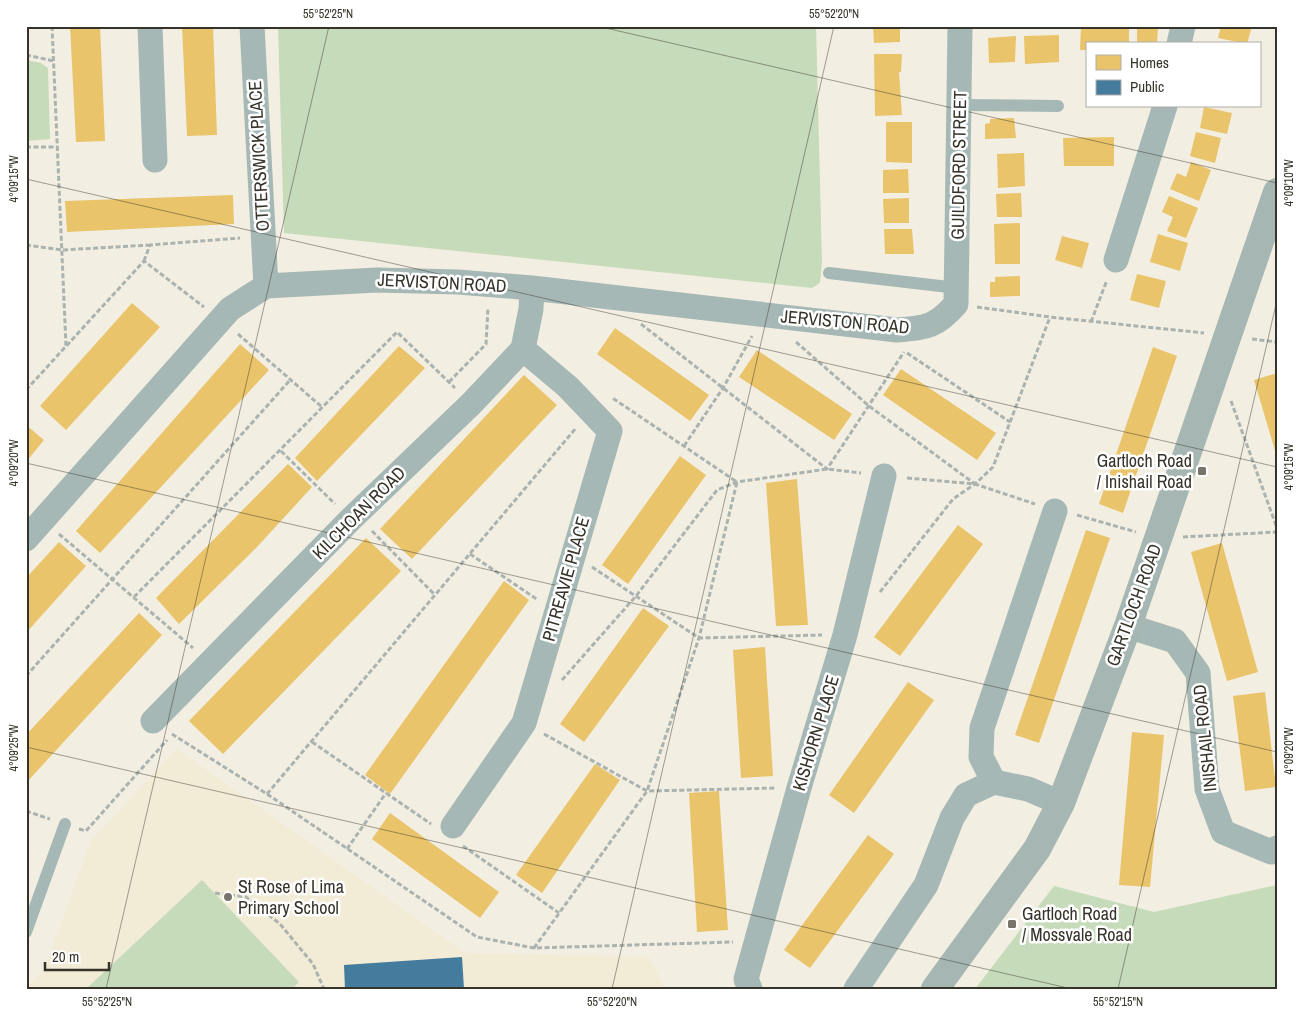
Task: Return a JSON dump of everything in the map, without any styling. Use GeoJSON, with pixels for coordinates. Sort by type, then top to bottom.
{"type":"FeatureCollection","features":[{"type":"Feature","properties":{"kind":"main road","name":"GARTLOCH ROAD"},"geometry":{"type":"LineString","coordinates":[[935,989],[1038,850],[1061,803],[1128,626],[1277,192]]}},
{"type":"Feature","properties":{"kind":"street"},"geometry":{"type":"LineString","coordinates":[[150,26],[155,160]]}},
{"type":"Feature","properties":{"kind":"street","name":"OTTERSWICK PLACE"},"geometry":{"type":"LineString","coordinates":[[252,26],[266,286]]}},
{"type":"Feature","properties":{"kind":"street","name":"GUILDFORD STREET"},"geometry":{"type":"LineString","coordinates":[[956,296],[961,105],[960,26]]}},
{"type":"Feature","properties":{"kind":"street"},"geometry":{"type":"LineString","coordinates":[[1180,42],[1184,26]]}},
{"type":"Feature","properties":{"kind":"street"},"geometry":{"type":"LineString","coordinates":[[1116,260],[1161,108]]}},
{"type":"Feature","properties":{"kind":"street","name":"JERVISTON ROAD"},"geometry":{"type":"LineString","coordinates":[[26,539],[230,309],[266,286],[377,280],[490,285],[532,288],[898,330],[920,328],[942,320],[956,296]]}},
{"type":"Feature","properties":{"kind":"street"},"geometry":{"type":"LineString","coordinates":[[523,349],[531,309],[532,288]]}},
{"type":"Feature","properties":{"kind":"street","name":"PITREAVIE PLACE"},"geometry":{"type":"LineString","coordinates":[[453,826],[524,723],[610,431],[598,402],[568,387],[523,349]]}},
{"type":"Feature","properties":{"kind":"street","name":"KILCHOAN ROAD"},"geometry":{"type":"LineString","coordinates":[[163,728],[210,662],[353,517],[471,404],[523,349]]}},
{"type":"Feature","properties":{"kind":"street","name":"KISHORN PLACE"},"geometry":{"type":"LineString","coordinates":[[750,989],[746,979],[799,788],[845,635],[884,476]]}},
{"type":"Feature","properties":{"kind":"street"},"geometry":{"type":"LineString","coordinates":[[994,782],[981,758],[982,728],[1055,511]]}},
{"type":"Feature","properties":{"kind":"street","name":"INISHAIL ROAD"},"geometry":{"type":"LineString","coordinates":[[1128,626],[1175,641],[1198,673],[1207,789],[1223,832],[1271,852],[1277,848]]}},
{"type":"Feature","properties":{"kind":"street"},"geometry":{"type":"LineString","coordinates":[[856,989],[926,885],[952,818],[966,795],[994,782],[1028,789],[1061,803]]}},
{"type":"Feature","properties":{"kind":"lane"},"geometry":{"type":"LineString","coordinates":[[961,105],[1058,106]]}},
{"type":"Feature","properties":{"kind":"lane"},"geometry":{"type":"LineString","coordinates":[[829,273],[956,296]]}},
{"type":"Feature","properties":{"kind":"lane"},"geometry":{"type":"LineString","coordinates":[[26,932],[65,824]]}},
{"type":"Feature","properties":{"kind":"path"},"geometry":{"type":"LineString","coordinates":[[52,26],[66,346]]}},
{"type":"Feature","properties":{"kind":"path"},"geometry":{"type":"LineString","coordinates":[[26,55],[54,61]]}},
{"type":"Feature","properties":{"kind":"path"},"geometry":{"type":"LineString","coordinates":[[26,147],[57,147]]}},
{"type":"Feature","properties":{"kind":"path"},"geometry":{"type":"LineString","coordinates":[[26,245],[62,250],[264,236]]}},
{"type":"Feature","properties":{"kind":"path"},"geometry":{"type":"LineString","coordinates":[[26,390],[144,261],[150,245]]}},
{"type":"Feature","properties":{"kind":"path"},"geometry":{"type":"LineString","coordinates":[[1091,322],[1116,260]]}},
{"type":"Feature","properties":{"kind":"path"},"geometry":{"type":"LineString","coordinates":[[144,261],[220,320],[323,408]]}},
{"type":"Feature","properties":{"kind":"path"},"geometry":{"type":"LineString","coordinates":[[449,382],[486,344],[490,285]]}},
{"type":"Feature","properties":{"kind":"path"},"geometry":{"type":"LineString","coordinates":[[956,296],[1091,322],[1277,342]]}},
{"type":"Feature","properties":{"kind":"path"},"geometry":{"type":"LineString","coordinates":[[684,446],[723,388],[764,315]]}},
{"type":"Feature","properties":{"kind":"path"},"geometry":{"type":"LineString","coordinates":[[638,322],[827,469]]}},
{"type":"Feature","properties":{"kind":"path"},"geometry":{"type":"LineString","coordinates":[[827,469],[920,328]]}},
{"type":"Feature","properties":{"kind":"path"},"geometry":{"type":"LineString","coordinates":[[134,597],[397,332],[471,404]]}},
{"type":"Feature","properties":{"kind":"path"},"geometry":{"type":"LineString","coordinates":[[794,341],[869,406],[976,484]]}},
{"type":"Feature","properties":{"kind":"path"},"geometry":{"type":"LineString","coordinates":[[904,352],[1010,422]]}},
{"type":"Feature","properties":{"kind":"path"},"geometry":{"type":"LineString","coordinates":[[1218,365],[1277,528]]}},
{"type":"Feature","properties":{"kind":"path"},"geometry":{"type":"LineString","coordinates":[[26,676],[291,379]]}},
{"type":"Feature","properties":{"kind":"path"},"geometry":{"type":"LineString","coordinates":[[268,794],[598,402],[684,446],[738,482]]}},
{"type":"Feature","properties":{"kind":"path"},"geometry":{"type":"LineString","coordinates":[[281,451],[435,595]]}},
{"type":"Feature","properties":{"kind":"path"},"geometry":{"type":"LineString","coordinates":[[557,686],[636,596],[717,490],[738,482],[827,469],[976,484],[1055,511],[1089,518]]}},
{"type":"Feature","properties":{"kind":"path"},"geometry":{"type":"LineString","coordinates":[[534,948],[647,791],[698,638],[738,482]]}},
{"type":"Feature","properties":{"kind":"path"},"geometry":{"type":"LineString","coordinates":[[43,520],[210,662]]}},
{"type":"Feature","properties":{"kind":"path"},"geometry":{"type":"LineString","coordinates":[[470,554],[556,612]]}},
{"type":"Feature","properties":{"kind":"path"},"geometry":{"type":"LineString","coordinates":[[524,723],[647,791],[799,788]]}},
{"type":"Feature","properties":{"kind":"path"},"geometry":{"type":"LineString","coordinates":[[26,811],[86,831],[163,728],[268,794],[477,937],[534,948],[757,942]]}},
{"type":"Feature","properties":{"kind":"path"},"geometry":{"type":"LineString","coordinates":[[347,849],[386,793]]}},
{"type":"Feature","properties":{"kind":"path"},"geometry":{"type":"LineString","coordinates":[[215,893],[246,897],[280,924],[314,964],[324,989]]}},
{"type":"Feature","properties":{"kind":"shaded area","name":"St Rose of Lima Primary School"},"geometry":{"type":"Polygon","coordinates":[[[177,749],[465,953],[649,957],[665,989],[26,989],[46,966],[91,840],[177,749]]]}},
{"type":"Feature","properties":{"kind":"green space"},"geometry":{"type":"Polygon","coordinates":[[[278,26],[816,26],[822,261],[820,283],[812,288],[284,233],[278,26]]]}},
{"type":"Feature","properties":{"kind":"green space"},"geometry":{"type":"Polygon","coordinates":[[[26,60],[41,63],[48,68],[50,139],[26,141],[26,60]]]}},
{"type":"Feature","properties":{"kind":"green space"},"geometry":{"type":"Polygon","coordinates":[[[202,880],[299,982],[292,989],[86,989],[202,880]]]}},
{"type":"Feature","properties":{"kind":"green space"},"geometry":{"type":"Polygon","coordinates":[[[1277,885],[1277,989],[975,989],[1054,886],[1154,912],[1277,885]]]}},
{"type":"Feature","properties":{"kind":"building: Homes"},"geometry":{"type":"Polygon","coordinates":[[[70,26],[100,26],[105,141],[76,142],[70,26]]]}},
{"type":"Feature","properties":{"kind":"building: Homes"},"geometry":{"type":"Polygon","coordinates":[[[182,26],[213,26],[217,135],[187,136],[182,26]]]}},
{"type":"Feature","properties":{"kind":"building: Homes"},"geometry":{"type":"Polygon","coordinates":[[[873,26],[900,26],[900,42],[874,43],[873,26]]]}},
{"type":"Feature","properties":{"kind":"building: Homes"},"geometry":{"type":"Polygon","coordinates":[[[1081,26],[1129,26],[1129,42],[1086,42],[1086,50],[1080,50],[1081,26]]]}},
{"type":"Feature","properties":{"kind":"building: Homes"},"geometry":{"type":"Polygon","coordinates":[[[1137,26],[1158,26],[1157,42],[1137,42],[1137,26]]]}},
{"type":"Feature","properties":{"kind":"building: Homes"},"geometry":{"type":"Polygon","coordinates":[[[1221,26],[1252,26],[1248,42],[1218,38],[1221,26]]]}},
{"type":"Feature","properties":{"kind":"building: Homes"},"geometry":{"type":"Polygon","coordinates":[[[1059,35],[1059,62],[1025,64],[1024,36],[1059,35]]]}},
{"type":"Feature","properties":{"kind":"building: Homes"},"geometry":{"type":"Polygon","coordinates":[[[1016,36],[1015,62],[989,63],[988,38],[1016,36]]]}},
{"type":"Feature","properties":{"kind":"building: Homes"},"geometry":{"type":"Polygon","coordinates":[[[874,54],[902,54],[901,72],[899,72],[902,115],[875,116],[874,54]]]}},
{"type":"Feature","properties":{"kind":"building: Homes"},"geometry":{"type":"Polygon","coordinates":[[[1204,108],[1232,113],[1227,134],[1200,128],[1204,108]]]}},
{"type":"Feature","properties":{"kind":"building: Homes"},"geometry":{"type":"Polygon","coordinates":[[[1014,118],[1016,138],[985,139],[985,124],[990,123],[990,119],[1014,118]]]}},
{"type":"Feature","properties":{"kind":"building: Homes"},"geometry":{"type":"Polygon","coordinates":[[[886,122],[912,122],[912,163],[886,162],[886,122]]]}},
{"type":"Feature","properties":{"kind":"building: Homes"},"geometry":{"type":"Polygon","coordinates":[[[1196,132],[1221,138],[1215,163],[1190,156],[1196,132]]]}},
{"type":"Feature","properties":{"kind":"building: Homes"},"geometry":{"type":"Polygon","coordinates":[[[1114,137],[1114,166],[1064,166],[1063,138],[1114,137]]]}},
{"type":"Feature","properties":{"kind":"building: Homes"},"geometry":{"type":"Polygon","coordinates":[[[1024,153],[1025,186],[998,188],[997,154],[1024,153]]]}},
{"type":"Feature","properties":{"kind":"building: Homes"},"geometry":{"type":"Polygon","coordinates":[[[1191,162],[1211,170],[1199,201],[1170,189],[1177,173],[1186,177],[1191,162]]]}},
{"type":"Feature","properties":{"kind":"building: Homes"},"geometry":{"type":"Polygon","coordinates":[[[908,169],[909,193],[883,193],[883,170],[908,169]]]}},
{"type":"Feature","properties":{"kind":"building: Homes"},"geometry":{"type":"Polygon","coordinates":[[[1021,193],[1022,217],[997,217],[996,194],[1021,193]]]}},
{"type":"Feature","properties":{"kind":"building: Homes"},"geometry":{"type":"Polygon","coordinates":[[[233,195],[234,224],[67,232],[65,201],[233,195]]]}},
{"type":"Feature","properties":{"kind":"building: Homes"},"geometry":{"type":"Polygon","coordinates":[[[1169,196],[1198,208],[1186,238],[1167,231],[1173,217],[1162,212],[1169,196]]]}},
{"type":"Feature","properties":{"kind":"building: Homes"},"geometry":{"type":"Polygon","coordinates":[[[909,198],[909,223],[884,223],[883,199],[909,198]]]}},
{"type":"Feature","properties":{"kind":"building: Homes"},"geometry":{"type":"Polygon","coordinates":[[[1020,223],[1020,264],[995,264],[994,224],[1020,223]]]}},
{"type":"Feature","properties":{"kind":"building: Homes"},"geometry":{"type":"Polygon","coordinates":[[[884,229],[912,229],[914,254],[885,254],[884,229]]]}},
{"type":"Feature","properties":{"kind":"building: Homes"},"geometry":{"type":"Polygon","coordinates":[[[1158,234],[1188,243],[1180,271],[1150,262],[1158,234]]]}},
{"type":"Feature","properties":{"kind":"building: Homes"},"geometry":{"type":"Polygon","coordinates":[[[1062,236],[1089,243],[1082,268],[1055,260],[1062,236]]]}},
{"type":"Feature","properties":{"kind":"building: Homes"},"geometry":{"type":"Polygon","coordinates":[[[1137,274],[1166,281],[1159,308],[1130,300],[1137,274]]]}},
{"type":"Feature","properties":{"kind":"building: Homes"},"geometry":{"type":"Polygon","coordinates":[[[1020,276],[1020,296],[990,297],[990,282],[995,282],[995,277],[1020,276]]]}},
{"type":"Feature","properties":{"kind":"building: Homes"},"geometry":{"type":"Polygon","coordinates":[[[132,303],[160,327],[66,430],[40,406],[132,303]]]}},
{"type":"Feature","properties":{"kind":"building: Homes"},"geometry":{"type":"Polygon","coordinates":[[[615,328],[709,395],[690,421],[597,354],[615,328]]]}},
{"type":"Feature","properties":{"kind":"building: Homes"},"geometry":{"type":"Polygon","coordinates":[[[240,344],[269,370],[100,553],[76,531],[240,344]]]}},
{"type":"Feature","properties":{"kind":"building: Homes"},"geometry":{"type":"Polygon","coordinates":[[[399,346],[425,368],[317,481],[295,458],[399,346]]]}},
{"type":"Feature","properties":{"kind":"building: Homes"},"geometry":{"type":"Polygon","coordinates":[[[1153,347],[1177,356],[1123,513],[1099,504],[1153,347]]]}},
{"type":"Feature","properties":{"kind":"building: Homes"},"geometry":{"type":"Polygon","coordinates":[[[757,350],[852,414],[834,440],[739,377],[757,350]]]}},
{"type":"Feature","properties":{"kind":"building: Homes"},"geometry":{"type":"Polygon","coordinates":[[[901,369],[996,433],[977,460],[883,395],[901,369]]]}},
{"type":"Feature","properties":{"kind":"building: Homes"},"geometry":{"type":"Polygon","coordinates":[[[1277,373],[1277,454],[1276,454],[1254,380],[1277,373]]]}},
{"type":"Feature","properties":{"kind":"building: Homes"},"geometry":{"type":"Polygon","coordinates":[[[524,375],[557,405],[412,559],[380,529],[524,375]]]}},
{"type":"Feature","properties":{"kind":"building: Homes"},"geometry":{"type":"Polygon","coordinates":[[[26,425],[44,440],[26,462],[26,425]]]}},
{"type":"Feature","properties":{"kind":"building: Homes"},"geometry":{"type":"Polygon","coordinates":[[[680,456],[706,475],[628,584],[602,565],[680,456]]]}},
{"type":"Feature","properties":{"kind":"building: Homes"},"geometry":{"type":"Polygon","coordinates":[[[288,464],[312,487],[257,547],[179,624],[156,598],[288,464]]]}},
{"type":"Feature","properties":{"kind":"building: Homes"},"geometry":{"type":"Polygon","coordinates":[[[797,479],[808,625],[776,626],[766,483],[797,479]]]}},
{"type":"Feature","properties":{"kind":"building: Homes"},"geometry":{"type":"Polygon","coordinates":[[[958,525],[983,544],[900,656],[874,637],[958,525]]]}},
{"type":"Feature","properties":{"kind":"building: Homes"},"geometry":{"type":"Polygon","coordinates":[[[1086,530],[1110,538],[1039,743],[1015,735],[1086,530]]]}},
{"type":"Feature","properties":{"kind":"building: Homes"},"geometry":{"type":"Polygon","coordinates":[[[366,538],[401,571],[223,754],[189,721],[366,538]]]}},
{"type":"Feature","properties":{"kind":"building: Homes"},"geometry":{"type":"Polygon","coordinates":[[[59,542],[86,566],[26,633],[26,578],[59,542]]]}},
{"type":"Feature","properties":{"kind":"building: Homes"},"geometry":{"type":"Polygon","coordinates":[[[1222,543],[1258,672],[1227,681],[1191,552],[1222,543]]]}},
{"type":"Feature","properties":{"kind":"building: Homes"},"geometry":{"type":"Polygon","coordinates":[[[504,581],[529,600],[390,794],[365,775],[504,581]]]}},
{"type":"Feature","properties":{"kind":"building: Homes"},"geometry":{"type":"Polygon","coordinates":[[[643,608],[669,626],[584,742],[560,724],[643,608]]]}},
{"type":"Feature","properties":{"kind":"building: Homes"},"geometry":{"type":"Polygon","coordinates":[[[139,613],[162,635],[26,783],[26,735],[139,613]]]}},
{"type":"Feature","properties":{"kind":"building: Homes"},"geometry":{"type":"Polygon","coordinates":[[[765,647],[773,776],[741,778],[733,650],[765,647]]]}},
{"type":"Feature","properties":{"kind":"building: Homes"},"geometry":{"type":"Polygon","coordinates":[[[908,682],[934,700],[854,813],[829,795],[908,682]]]}},
{"type":"Feature","properties":{"kind":"building: Homes"},"geometry":{"type":"Polygon","coordinates":[[[1265,692],[1276,787],[1245,791],[1233,696],[1265,692]]]}},
{"type":"Feature","properties":{"kind":"building: Homes"},"geometry":{"type":"Polygon","coordinates":[[[1132,732],[1164,735],[1150,887],[1119,885],[1132,732]]]}},
{"type":"Feature","properties":{"kind":"building: Homes"},"geometry":{"type":"Polygon","coordinates":[[[595,764],[620,780],[542,893],[516,875],[595,764]]]}},
{"type":"Feature","properties":{"kind":"building: Homes"},"geometry":{"type":"Polygon","coordinates":[[[719,791],[728,930],[697,932],[689,793],[719,791]]]}},
{"type":"Feature","properties":{"kind":"building: Homes"},"geometry":{"type":"Polygon","coordinates":[[[390,813],[499,892],[480,918],[372,839],[390,813]]]}},
{"type":"Feature","properties":{"kind":"building: Homes"},"geometry":{"type":"Polygon","coordinates":[[[868,835],[894,854],[810,968],[784,950],[868,835]]]}},
{"type":"Feature","properties":{"kind":"building: Public"},"geometry":{"type":"Polygon","coordinates":[[[462,957],[464,989],[345,989],[344,965],[462,957]]]}},
{"type":"Feature","properties":{"kind":"place","name":"Gartloch Road / Inishail Road"},"geometry":{"type":"Point","coordinates":[1202,471]}},
{"type":"Feature","properties":{"kind":"place","name":"St Rose of Lima Primary School"},"geometry":{"type":"Point","coordinates":[228,897]}},
{"type":"Feature","properties":{"kind":"place","name":"Gartloch Road / Mossvale Road"},"geometry":{"type":"Point","coordinates":[1012,924]}}]}
